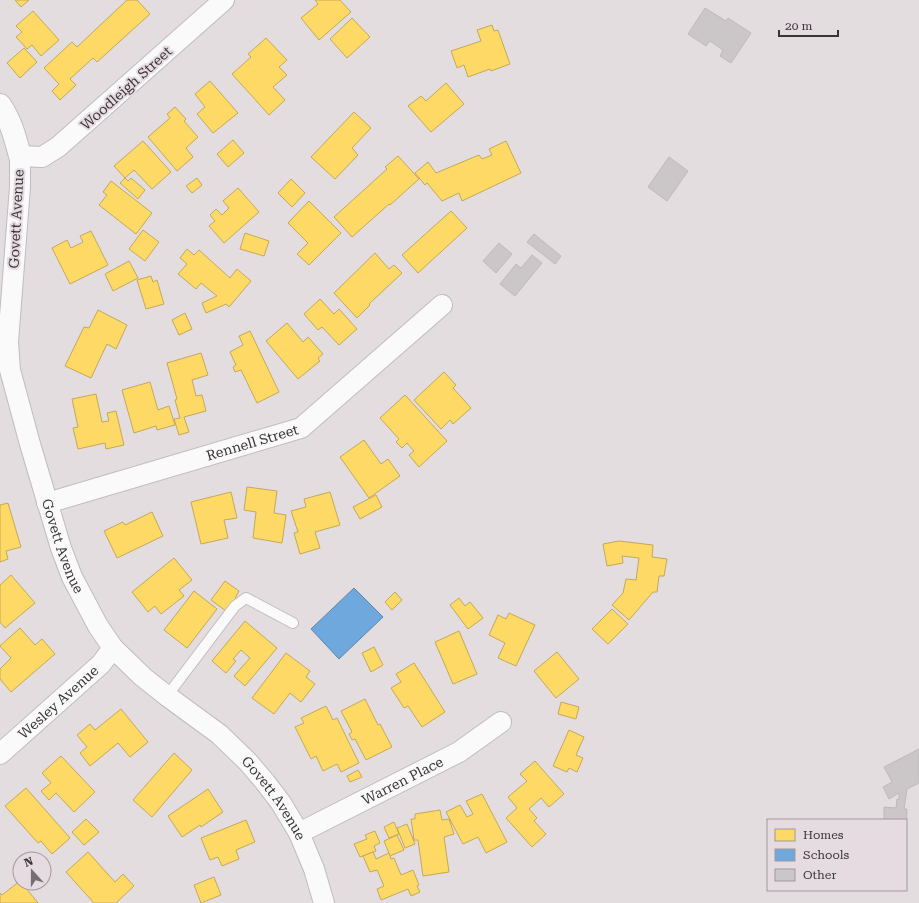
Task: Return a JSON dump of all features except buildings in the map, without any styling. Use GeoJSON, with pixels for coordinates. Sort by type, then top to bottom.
{"type":"FeatureCollection","features":[{"type":"Feature","properties":{"kind":"street","name":"Woodleigh Street"},"geometry":{"type":"LineString","coordinates":[[20,156],[42,157],[58,147],[224,0]]}},
{"type":"Feature","properties":{"kind":"street","name":"Govett Avenue"},"geometry":{"type":"LineString","coordinates":[[0,105],[12,128],[20,156],[20,187],[5,372],[30,444],[61,548],[72,577],[98,626],[113,648],[143,677],[219,734],[248,762],[281,803],[299,833],[314,869],[324,903]]}},
{"type":"Feature","properties":{"kind":"street","name":"Rennell Street"},"geometry":{"type":"LineString","coordinates":[[47,503],[301,428],[442,305]]}},
{"type":"Feature","properties":{"kind":"street","name":"Wesley Avenue"},"geometry":{"type":"LineString","coordinates":[[0,754],[101,664],[113,648]]}},
{"type":"Feature","properties":{"kind":"street","name":"Warren Place"},"geometry":{"type":"LineString","coordinates":[[299,833],[459,752],[501,722]]}},
{"type":"Feature","properties":{"kind":"lane"},"geometry":{"type":"LineString","coordinates":[[167,696],[235,606],[246,598],[293,623]]}}]}
